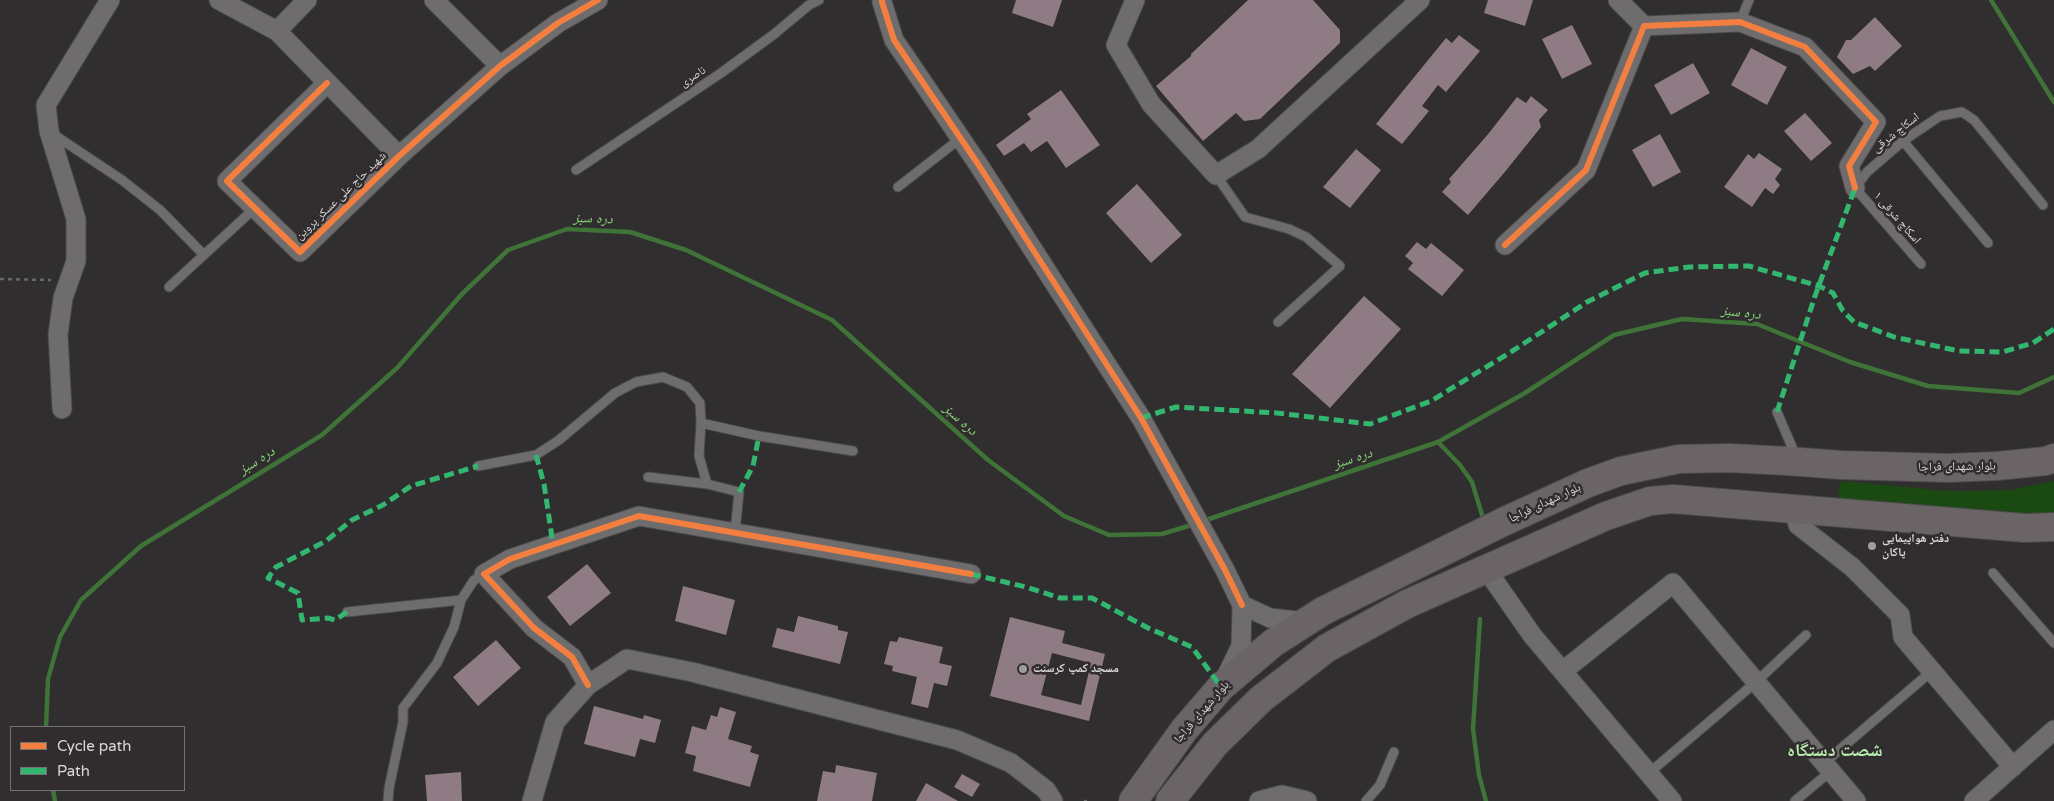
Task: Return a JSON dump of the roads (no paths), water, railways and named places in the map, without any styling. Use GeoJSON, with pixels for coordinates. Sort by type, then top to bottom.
{"type":"FeatureCollection","features":[{"type":"Feature","properties":{"kind":"main road","name":"بلوار شهدای فراجا"},"geometry":{"type":"LineString","coordinates":[[1133,801],[1184,730],[1221,687],[1273,643],[1323,611],[1503,522],[1588,483],[1622,471],[1678,459],[1788,460],[1841,465],[1948,468],[1997,466],[2046,461],[2054,458]]}},
{"type":"Feature","properties":{"kind":"main road"},"geometry":{"type":"LineString","coordinates":[[1170,801],[1215,744],[1261,698],[1327,648],[1406,604],[1606,516],[1650,501],[1673,499],[2025,528],[2054,527]]}},
{"type":"Feature","properties":{"kind":"street"},"geometry":{"type":"LineString","coordinates":[[62,409],[58,334],[63,298],[76,260],[76,219],[49,131],[46,105],[110,0]]}},
{"type":"Feature","properties":{"kind":"street"},"geometry":{"type":"LineString","coordinates":[[219,0],[276,31],[399,156]]}},
{"type":"Feature","properties":{"kind":"street"},"geometry":{"type":"LineString","coordinates":[[276,31],[307,0]]}},
{"type":"Feature","properties":{"kind":"street"},"geometry":{"type":"LineString","coordinates":[[434,0],[500,66]]}},
{"type":"Feature","properties":{"kind":"street","name":"شهید حاج علی عسکر پروین"},"geometry":{"type":"LineString","coordinates":[[254,208],[300,252],[399,156],[500,66],[558,23],[598,0]]}},
{"type":"Feature","properties":{"kind":"street"},"geometry":{"type":"LineString","coordinates":[[1135,0],[1116,45],[1151,104],[1216,175],[1258,149],[1420,0]]}},
{"type":"Feature","properties":{"kind":"street"},"geometry":{"type":"LineString","coordinates":[[1618,0],[1644,26],[1740,22],[1805,47],[1876,122],[1849,166],[1855,188]]}},
{"type":"Feature","properties":{"kind":"street"},"geometry":{"type":"LineString","coordinates":[[880,1],[894,40],[961,138],[1141,418],[1226,570],[1242,605],[1241,646],[1221,687]]}},
{"type":"Feature","properties":{"kind":"street"},"geometry":{"type":"LineString","coordinates":[[1505,245],[1586,170],[1644,26]]}},
{"type":"Feature","properties":{"kind":"street"},"geometry":{"type":"LineString","coordinates":[[254,208],[227,181],[327,83]]}},
{"type":"Feature","properties":{"kind":"street"},"geometry":{"type":"LineString","coordinates":[[1795,509],[1798,525],[1852,568],[1900,615],[1903,637],[2013,767]]}},
{"type":"Feature","properties":{"kind":"street"},"geometry":{"type":"LineString","coordinates":[[588,685],[572,658],[534,628],[484,574],[519,556],[639,516],[971,574]]}},
{"type":"Feature","properties":{"kind":"street"},"geometry":{"type":"LineString","coordinates":[[1486,569],[1532,635],[1672,801]]}},
{"type":"Feature","properties":{"kind":"street"},"geometry":{"type":"LineString","coordinates":[[1563,672],[1673,583],[1856,801]]}},
{"type":"Feature","properties":{"kind":"street"},"geometry":{"type":"LineString","coordinates":[[1242,605],[1270,618],[1305,622]]}},
{"type":"Feature","properties":{"kind":"street"},"geometry":{"type":"LineString","coordinates":[[532,801],[555,722],[588,685],[627,659],[692,672],[957,740],[1011,762],[1046,790],[1053,801]]}},
{"type":"Feature","properties":{"kind":"street"},"geometry":{"type":"LineString","coordinates":[[1974,801],[2054,730]]}},
{"type":"Feature","properties":{"kind":"street"},"geometry":{"type":"LineString","coordinates":[[1259,801],[1282,795],[1307,801]]}},
{"type":"Feature","properties":{"kind":"lane","name":"ناصری"},"geometry":{"type":"LineString","coordinates":[[576,170],[721,73],[773,35],[809,5],[820,0]]}},
{"type":"Feature","properties":{"kind":"lane"},"geometry":{"type":"LineString","coordinates":[[1740,22],[1749,0]]}},
{"type":"Feature","properties":{"kind":"lane","name":"اسکاچ شرقی"},"geometry":{"type":"LineString","coordinates":[[1855,188],[1867,172],[1903,141],[1940,116],[1962,112],[1974,120],[2044,206]]}},
{"type":"Feature","properties":{"kind":"lane"},"geometry":{"type":"LineString","coordinates":[[49,131],[122,180],[160,210],[204,255]]}},
{"type":"Feature","properties":{"kind":"lane"},"geometry":{"type":"LineString","coordinates":[[898,187],[961,138]]}},
{"type":"Feature","properties":{"kind":"lane"},"geometry":{"type":"LineString","coordinates":[[1903,141],[1988,243]]}},
{"type":"Feature","properties":{"kind":"lane"},"geometry":{"type":"LineString","coordinates":[[1216,175],[1245,216],[1289,229],[1306,237],[1340,266],[1278,322]]}},
{"type":"Feature","properties":{"kind":"lane","name":"اسکاچ شرقی ۱"},"geometry":{"type":"LineString","coordinates":[[1855,188],[1922,264]]}},
{"type":"Feature","properties":{"kind":"lane"},"geometry":{"type":"LineString","coordinates":[[170,287],[254,208]]}},
{"type":"Feature","properties":{"kind":"lane"},"geometry":{"type":"LineString","coordinates":[[478,466],[536,455],[559,440],[615,393],[636,382],[663,377],[687,387],[700,404],[699,456],[707,484]]}},
{"type":"Feature","properties":{"kind":"lane"},"geometry":{"type":"LineString","coordinates":[[1777,412],[1792,447],[1788,460]]}},
{"type":"Feature","properties":{"kind":"lane"},"geometry":{"type":"LineString","coordinates":[[701,423],[759,436],[852,450]]}},
{"type":"Feature","properties":{"kind":"lane"},"geometry":{"type":"LineString","coordinates":[[648,477],[707,484],[738,492],[735,532]]}},
{"type":"Feature","properties":{"kind":"lane"},"geometry":{"type":"LineString","coordinates":[[388,801],[403,722],[403,708],[437,663],[454,627],[460,600],[474,580],[484,574]]}},
{"type":"Feature","properties":{"kind":"lane"},"geometry":{"type":"LineString","coordinates":[[1994,574],[2054,643]]}},
{"type":"Feature","properties":{"kind":"lane"},"geometry":{"type":"LineString","coordinates":[[347,612],[460,600]]}},
{"type":"Feature","properties":{"kind":"lane"},"geometry":{"type":"LineString","coordinates":[[1649,773],[1756,682],[1806,635]]}},
{"type":"Feature","properties":{"kind":"lane"},"geometry":{"type":"LineString","coordinates":[[1795,801],[1828,767],[1932,671]]}},
{"type":"Feature","properties":{"kind":"lane"},"geometry":{"type":"LineString","coordinates":[[1366,801],[1380,785],[1394,752]]}},
{"type":"Feature","properties":{"kind":"waterway","name":"دره سبز"},"geometry":{"type":"LineString","coordinates":[[1991,0],[2054,102]]}},
{"type":"Feature","properties":{"kind":"waterway","name":"دره سبز"},"geometry":{"type":"LineString","coordinates":[[46,726],[48,679],[60,637],[81,600],[141,546],[322,435],[397,368],[462,294],[508,250],[567,229],[630,232],[686,250],[832,320],[988,460],[1064,516],[1109,535],[1162,534],[1195,524]]}},
{"type":"Feature","properties":{"kind":"waterway","name":"دره سبز"},"geometry":{"type":"LineString","coordinates":[[1203,521],[1438,442],[1525,393],[1614,335],[1682,319],[1757,324],[1850,362],[1928,386],[2019,393],[2054,377]]}},
{"type":"Feature","properties":{"kind":"waterway"},"geometry":{"type":"LineString","coordinates":[[1438,442],[1460,465],[1472,482],[1483,518]]}},
{"type":"Feature","properties":{"kind":"waterway"},"geometry":{"type":"LineString","coordinates":[[1480,619],[1473,729],[1479,775],[1486,801]]}},
{"type":"Feature","properties":{"kind":"waterway","name":"دره سبز"},"geometry":{"type":"LineString","coordinates":[[53,791],[55,801]]}},
{"type":"Feature","properties":{"kind":"place","name":"دفتر هواپیمایی پاکان"},"geometry":{"type":"Point","coordinates":[1872,546]}},
{"type":"Feature","properties":{"kind":"place","name":"مسجد کمپ کرسنت"},"geometry":{"type":"Point","coordinates":[1023,669]}},
{"type":"Feature","properties":{"kind":"district","name":"شصت دستگاه"},"geometry":{"type":"Point","coordinates":[1835,751]}}]}
